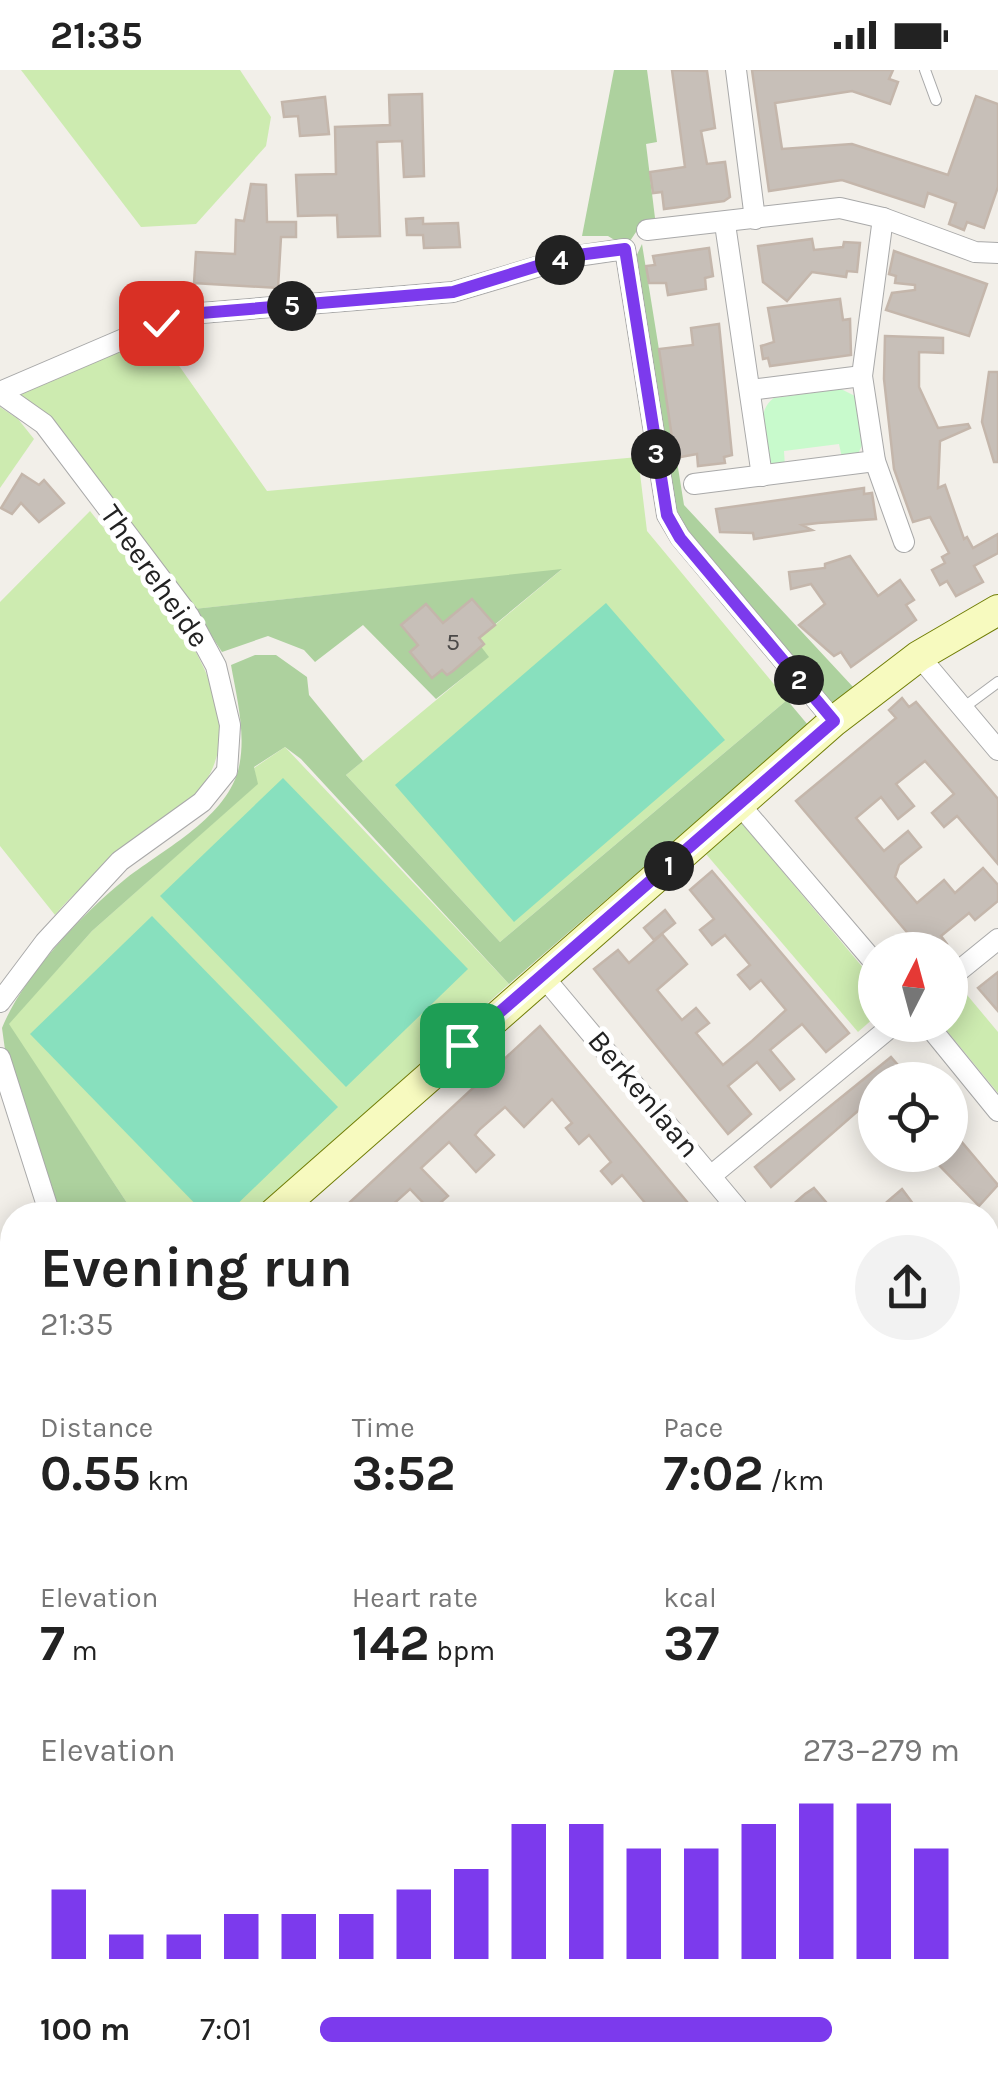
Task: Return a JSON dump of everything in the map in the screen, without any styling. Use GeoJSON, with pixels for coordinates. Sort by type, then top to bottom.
{"type":"FeatureCollection","features":[{"type":"Feature","properties":{"kind":"street"},"geometry":{"type":"LineString","coordinates":[[736,70],[755,219]]}},
{"type":"Feature","properties":{"kind":"street"},"geometry":{"type":"LineString","coordinates":[[647,230],[840,208],[882,218],[975,252],[998,252]]}},
{"type":"Feature","properties":{"kind":"street"},"geometry":{"type":"LineString","coordinates":[[882,218],[862,376],[875,461],[904,542]]}},
{"type":"Feature","properties":{"kind":"street"},"geometry":{"type":"LineString","coordinates":[[726,224],[762,476]]}},
{"type":"Feature","properties":{"kind":"street","name":"Theereheide"},"geometry":{"type":"LineString","coordinates":[[0,393],[161,323],[201,313],[453,292],[570,256],[625,249],[667,515],[680,538],[834,721]]}},
{"type":"Feature","properties":{"kind":"street"},"geometry":{"type":"LineString","coordinates":[[750,390],[862,376]]}},
{"type":"Feature","properties":{"kind":"street","name":"Theereheide"},"geometry":{"type":"LineString","coordinates":[[0,393],[44,424],[189,616],[216,666],[230,725],[226,771],[202,802],[120,861],[45,942],[0,1002]]}},
{"type":"Feature","properties":{"kind":"street"},"geometry":{"type":"LineString","coordinates":[[694,484],[875,461]]}},
{"type":"Feature","properties":{"kind":"street"},"geometry":{"type":"LineString","coordinates":[[287,1202],[834,721],[919,656],[998,610]]}},
{"type":"Feature","properties":{"kind":"street"},"geometry":{"type":"LineString","coordinates":[[919,656],[998,750]]}},
{"type":"Feature","properties":{"kind":"street"},"geometry":{"type":"LineString","coordinates":[[740,806],[858,943]]}},
{"type":"Feature","properties":{"kind":"street"},"geometry":{"type":"LineString","coordinates":[[968,963],[998,938]]}},
{"type":"Feature","properties":{"kind":"street","name":"Berkenlaan"},"geometry":{"type":"LineString","coordinates":[[542,975],[733,1202]]}},
{"type":"Feature","properties":{"kind":"street"},"geometry":{"type":"LineString","coordinates":[[712,1174],[872,1042]]}},
{"type":"Feature","properties":{"kind":"street"},"geometry":{"type":"LineString","coordinates":[[942,1042],[998,1111]]}},
{"type":"Feature","properties":{"kind":"street"},"geometry":{"type":"LineString","coordinates":[[0,1058],[46,1202]]}},
{"type":"Feature","properties":{"kind":"lane"},"geometry":{"type":"LineString","coordinates":[[925,70],[936,100]]}},
{"type":"Feature","properties":{"kind":"lane"},"geometry":{"type":"LineString","coordinates":[[964,708],[998,682]]}},
{"type":"Feature","properties":{"kind":"green space"},"geometry":{"type":"Polygon","coordinates":[[[21,70],[240,70],[271,117],[266,146],[196,224],[141,227],[21,70]]]}},
{"type":"Feature","properties":{"kind":"green space"},"geometry":{"type":"Polygon","coordinates":[[[614,70],[647,70],[657,142],[646,144],[655,218],[638,229],[626,247],[608,236],[582,236],[614,70]]]}},
{"type":"Feature","properties":{"kind":"green space"},"geometry":{"type":"Polygon","coordinates":[[[642,244],[684,505],[854,688],[822,713],[665,524],[633,263],[642,244]]]}},
{"type":"Feature","properties":{"kind":"green space"},"geometry":{"type":"Polygon","coordinates":[[[156,333],[267,491],[638,457],[647,531],[787,700],[500,942],[346,775],[488,657],[476,641],[561,570],[194,609],[17,397],[19,392],[156,333]]]}},
{"type":"Feature","properties":{"kind":"green space"},"geometry":{"type":"Polygon","coordinates":[[[841,389],[857,397],[864,441],[857,456],[842,458],[839,444],[784,451],[785,467],[771,463],[762,428],[768,403],[774,398],[841,389]]]}},
{"type":"Feature","properties":{"kind":"green space"},"geometry":{"type":"Polygon","coordinates":[[[0,407],[18,419],[34,439],[0,488],[0,407]]]}},
{"type":"Feature","properties":{"kind":"green space"},"geometry":{"type":"Polygon","coordinates":[[[90,511],[169,609],[194,648],[212,688],[220,728],[214,765],[190,800],[86,884],[55,915],[0,846],[0,602],[90,511]]]}},
{"type":"Feature","properties":{"kind":"green space"},"geometry":{"type":"Polygon","coordinates":[[[562,569],[476,640],[489,657],[436,699],[363,625],[315,662],[304,650],[268,636],[222,652],[194,609],[562,569]]]}},
{"type":"Feature","properties":{"kind":"green space"},"geometry":{"type":"Polygon","coordinates":[[[606,603],[725,740],[514,922],[395,785],[606,603]]]}},
{"type":"Feature","properties":{"kind":"green space"},"geometry":{"type":"Polygon","coordinates":[[[255,655],[276,655],[307,677],[309,695],[363,761],[346,775],[500,942],[787,700],[808,725],[509,984],[301,759],[285,747],[254,767],[258,784],[92,931],[9,1024],[126,1202],[50,1202],[6,1057],[2,1028],[38,968],[89,911],[189,833],[231,789],[242,745],[231,665],[255,655]]]}},
{"type":"Feature","properties":{"kind":"green space"},"geometry":{"type":"Polygon","coordinates":[[[285,747],[509,984],[266,1202],[126,1202],[8,1024],[92,931],[257,784],[254,768],[285,747]]]}},
{"type":"Feature","properties":{"kind":"green space"},"geometry":{"type":"Polygon","coordinates":[[[283,778],[468,969],[346,1087],[160,896],[283,778]]]}},
{"type":"Feature","properties":{"kind":"green space"},"geometry":{"type":"Polygon","coordinates":[[[742,823],[858,962],[858,1032],[706,854],[742,823]]]}},
{"type":"Feature","properties":{"kind":"green space"},"geometry":{"type":"Polygon","coordinates":[[[152,916],[338,1107],[239,1202],[193,1202],[30,1034],[152,916]]]}},
{"type":"Feature","properties":{"kind":"green space"},"geometry":{"type":"Polygon","coordinates":[[[968,996],[998,1032],[998,1093],[956,1042],[968,1042],[968,996]]]}},
{"type":"Feature","properties":{"kind":"building"},"geometry":{"type":"Polygon","coordinates":[[[672,70],[707,71],[715,128],[701,131],[707,164],[725,162],[730,197],[724,201],[664,209],[662,192],[653,193],[650,172],[685,167],[672,70]]]}},
{"type":"Feature","properties":{"kind":"building"},"geometry":{"type":"Polygon","coordinates":[[[752,70],[893,70],[889,79],[898,82],[890,104],[852,91],[775,103],[782,149],[852,144],[948,175],[976,96],[998,104],[998,187],[984,228],[967,222],[964,230],[949,224],[956,203],[928,193],[924,207],[842,180],[769,191],[752,70]]]}},
{"type":"Feature","properties":{"kind":"building"},"geometry":{"type":"Polygon","coordinates":[[[422,94],[424,176],[404,177],[402,141],[377,142],[380,236],[338,237],[337,215],[298,216],[296,175],[336,174],[335,127],[390,125],[389,95],[422,94]]]}},
{"type":"Feature","properties":{"kind":"building"},"geometry":{"type":"Polygon","coordinates":[[[325,97],[329,134],[300,136],[298,116],[284,117],[282,102],[325,97]]]}},
{"type":"Feature","properties":{"kind":"building"},"geometry":{"type":"Polygon","coordinates":[[[251,184],[266,185],[267,222],[296,222],[296,237],[281,237],[278,288],[194,283],[196,252],[235,254],[236,220],[244,221],[251,184]]]}},
{"type":"Feature","properties":{"kind":"building"},"geometry":{"type":"Polygon","coordinates":[[[423,218],[423,224],[458,223],[460,247],[424,248],[423,235],[407,235],[406,219],[423,218]]]}},
{"type":"Feature","properties":{"kind":"building"},"geometry":{"type":"Polygon","coordinates":[[[812,239],[814,250],[843,247],[844,242],[860,243],[857,272],[847,271],[846,277],[812,272],[787,301],[763,282],[758,246],[812,239]]]}},
{"type":"Feature","properties":{"kind":"building"},"geometry":{"type":"Polygon","coordinates":[[[709,248],[713,276],[705,278],[706,289],[668,295],[666,283],[649,283],[646,266],[655,265],[653,256],[709,248]]]}},
{"type":"Feature","properties":{"kind":"building"},"geometry":{"type":"Polygon","coordinates":[[[894,251],[987,284],[969,336],[886,310],[892,293],[915,290],[915,285],[895,283],[896,276],[889,274],[894,251]]]}},
{"type":"Feature","properties":{"kind":"building"},"geometry":{"type":"Polygon","coordinates":[[[840,299],[843,320],[850,319],[851,355],[770,366],[768,358],[763,359],[761,346],[774,342],[768,308],[840,299]]]}},
{"type":"Feature","properties":{"kind":"building"},"geometry":{"type":"Polygon","coordinates":[[[719,324],[732,455],[724,457],[725,463],[698,466],[697,454],[675,458],[659,349],[693,345],[691,328],[719,324]]]}},
{"type":"Feature","properties":{"kind":"building"},"geometry":{"type":"Polygon","coordinates":[[[885,336],[943,338],[943,353],[919,352],[919,387],[938,428],[968,424],[970,428],[940,441],[938,488],[945,485],[964,539],[967,537],[973,548],[998,534],[998,553],[974,566],[983,582],[956,596],[947,581],[940,585],[932,570],[945,563],[942,557],[949,553],[930,517],[913,522],[894,469],[884,379],[885,336]]]}},
{"type":"Feature","properties":{"kind":"building"},"geometry":{"type":"Polygon","coordinates":[[[989,372],[998,372],[998,462],[994,462],[982,422],[989,372]]]}},
{"type":"Feature","properties":{"kind":"building"},"geometry":{"type":"Polygon","coordinates":[[[22,474],[39,485],[44,480],[64,503],[39,522],[21,503],[12,514],[1,508],[22,474]]]}},
{"type":"Feature","properties":{"kind":"building"},"geometry":{"type":"Polygon","coordinates":[[[864,488],[864,494],[872,493],[876,519],[802,525],[812,530],[754,539],[753,533],[720,532],[716,509],[864,488]]]}},
{"type":"Feature","properties":{"kind":"building"},"geometry":{"type":"Polygon","coordinates":[[[850,556],[878,596],[900,580],[914,600],[906,605],[916,620],[851,667],[841,652],[834,656],[799,625],[825,604],[811,584],[791,589],[789,572],[825,568],[825,564],[850,556]]]}},
{"type":"Feature","properties":{"kind":"building"},"geometry":{"type":"Polygon","coordinates":[[[472,599],[495,625],[479,638],[484,644],[453,671],[447,675],[442,670],[432,678],[410,652],[418,645],[401,625],[426,604],[443,623],[472,599]]]}},
{"type":"Feature","properties":{"kind":"building"},"geometry":{"type":"Polygon","coordinates":[[[902,698],[909,707],[916,702],[998,799],[998,864],[957,816],[944,827],[932,813],[954,794],[925,761],[896,784],[914,806],[898,819],[881,797],[856,818],[884,851],[908,831],[921,847],[899,865],[895,877],[917,903],[944,880],[955,893],[983,868],[998,885],[998,901],[975,920],[969,913],[946,932],[907,932],[796,801],[896,718],[889,710],[902,698]]]}},
{"type":"Feature","properties":{"kind":"building"},"geometry":{"type":"Polygon","coordinates":[[[712,871],[849,1033],[826,1052],[802,1024],[770,1050],[794,1079],[780,1090],[757,1062],[728,1086],[751,1114],[728,1134],[594,969],[618,950],[629,963],[662,934],[687,964],[657,990],[682,1020],[696,1008],[709,1023],[696,1033],[723,1065],[752,1041],[786,1010],[761,980],[750,989],[738,975],[750,965],[725,935],[712,945],[700,930],[714,919],[690,890],[712,871]]]}},
{"type":"Feature","properties":{"kind":"building"},"geometry":{"type":"Polygon","coordinates":[[[665,910],[675,923],[654,940],[644,928],[665,910]]]}},
{"type":"Feature","properties":{"kind":"building"},"geometry":{"type":"Polygon","coordinates":[[[998,972],[998,1011],[978,988],[998,972]]]}},
{"type":"Feature","properties":{"kind":"building"},"geometry":{"type":"Polygon","coordinates":[[[540,1026],[687,1202],[644,1202],[622,1175],[612,1184],[601,1171],[611,1162],[589,1135],[579,1144],[566,1128],[572,1123],[552,1099],[524,1127],[505,1107],[480,1129],[475,1135],[494,1155],[476,1172],[449,1142],[421,1168],[448,1196],[441,1202],[422,1202],[410,1189],[396,1202],[350,1202],[540,1026]]]}},
{"type":"Feature","properties":{"kind":"building"},"geometry":{"type":"Polygon","coordinates":[[[858,1084],[858,1111],[771,1187],[755,1167],[858,1084]]]}},
{"type":"Feature","properties":{"kind":"building"},"geometry":{"type":"Polygon","coordinates":[[[968,1149],[998,1185],[983,1202],[975,1202],[946,1172],[968,1172],[968,1149]]]}},
{"type":"Feature","properties":{"kind":"building"},"geometry":{"type":"Polygon","coordinates":[[[814,1188],[826,1202],[796,1202],[814,1188]]]}},
{"type":"Feature","properties":{"kind":"building"},"geometry":{"type":"Polygon","coordinates":[[[902,1189],[912,1202],[887,1202],[902,1189]]]}},
{"type":"Feature","properties":{"kind":"route"},"geometry":{"type":"LineString","coordinates":[[161,323],[201,313],[453,292],[570,256],[625,249],[667,515],[680,538],[834,721],[462,1045]]}}]}
